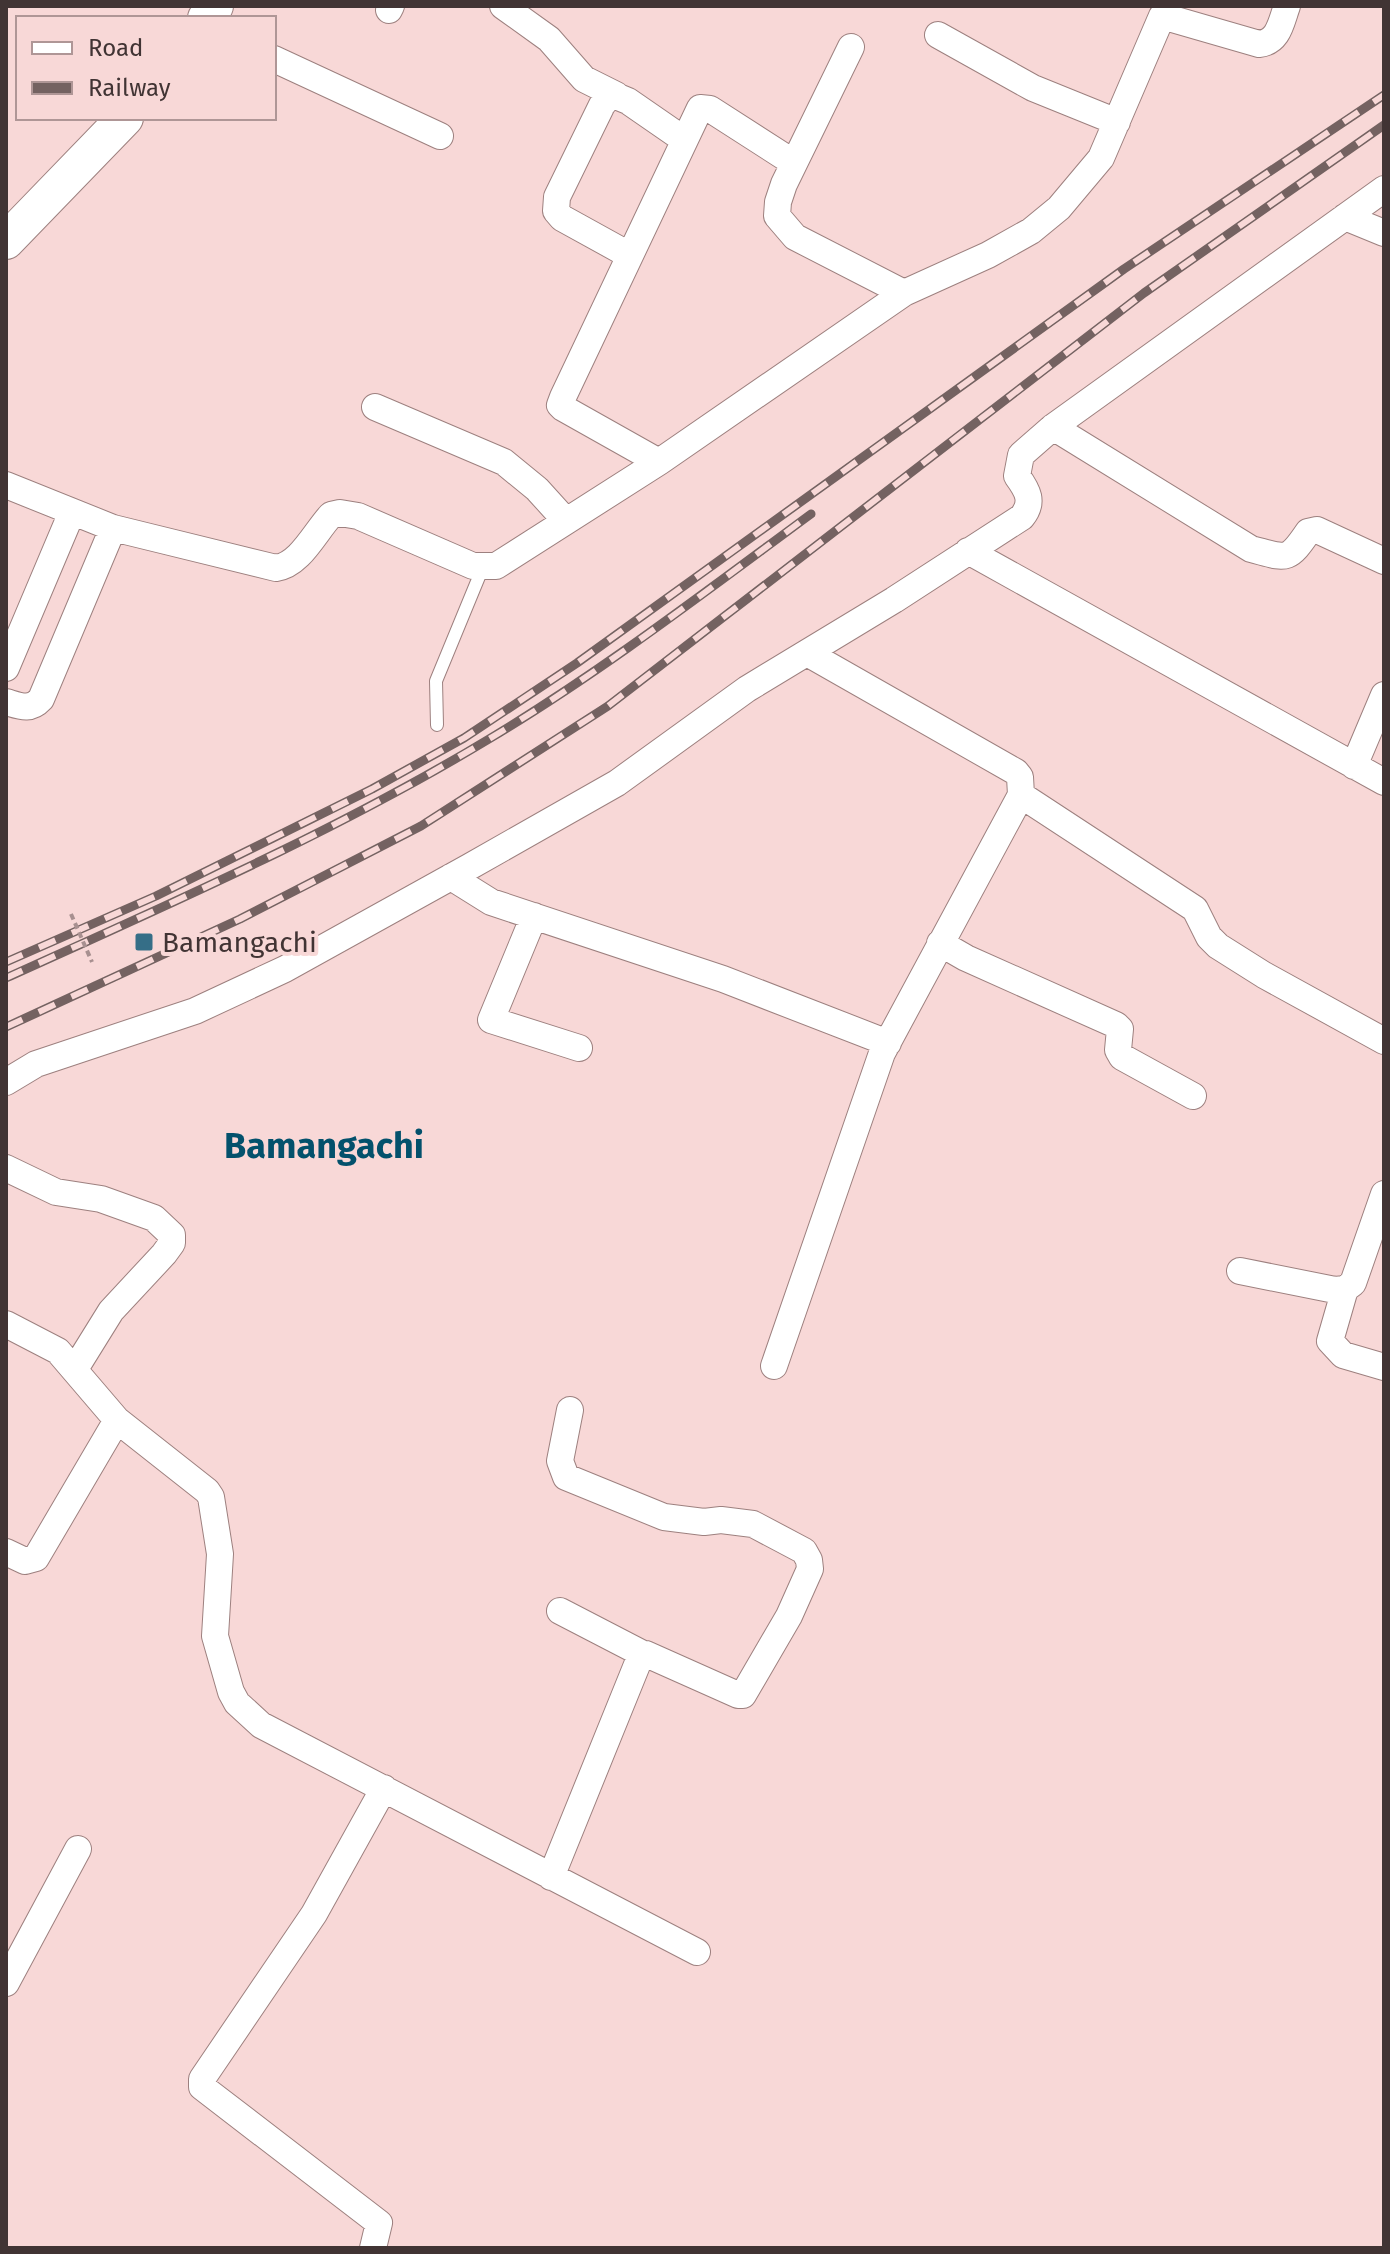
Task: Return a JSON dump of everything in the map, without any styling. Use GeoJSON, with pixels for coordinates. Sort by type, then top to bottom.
{"type":"FeatureCollection","features":[{"type":"Feature","properties":{"kind":"street"},"geometry":{"type":"LineString","coordinates":[[503,6],[549,39],[584,79],[616,95],[683,139]]}},
{"type":"Feature","properties":{"kind":"street"},"geometry":{"type":"LineString","coordinates":[[6,485],[113,528],[276,568],[285,567],[294,560],[331,515],[340,513],[358,516],[473,566],[496,566],[659,462],[904,293],[988,255],[1031,231],[1059,208],[1101,158],[1164,11],[1266,44],[1273,39],[1287,6]]}},
{"type":"Feature","properties":{"kind":"street"},"geometry":{"type":"LineString","coordinates":[[938,35],[1033,88],[1117,122]]}},
{"type":"Feature","properties":{"kind":"street"},"geometry":{"type":"LineString","coordinates":[[851,47],[794,163],[778,202],[777,216],[795,237],[904,293]]}},
{"type":"Feature","properties":{"kind":"street"},"geometry":{"type":"LineString","coordinates":[[276,60],[440,136]]}},
{"type":"Feature","properties":{"kind":"street"},"geometry":{"type":"LineString","coordinates":[[616,95],[607,97],[602,105],[554,204],[562,218],[629,255]]}},
{"type":"Feature","properties":{"kind":"street"},"geometry":{"type":"LineString","coordinates":[[659,462],[560,405],[696,112],[705,106],[794,163]]}},
{"type":"Feature","properties":{"kind":"street"},"geometry":{"type":"LineString","coordinates":[[6,241],[123,120]]}},
{"type":"Feature","properties":{"kind":"street"},"geometry":{"type":"LineString","coordinates":[[6,1082],[36,1064],[195,1011],[285,969],[617,783],[747,689],[1022,517],[1030,502],[1027,490],[1017,476],[1021,455],[1053,427],[1384,189]]}},
{"type":"Feature","properties":{"kind":"street"},"geometry":{"type":"LineString","coordinates":[[1345,217],[1384,233]]}},
{"type":"Feature","properties":{"kind":"street"},"geometry":{"type":"LineString","coordinates":[[375,407],[504,462],[537,489],[566,521]]}},
{"type":"Feature","properties":{"kind":"street"},"geometry":{"type":"LineString","coordinates":[[1053,427],[1251,549],[1288,555],[1296,551],[1308,532],[1317,530],[1384,561]]}},
{"type":"Feature","properties":{"kind":"street"},"geometry":{"type":"LineString","coordinates":[[6,668],[72,512]]}},
{"type":"Feature","properties":{"kind":"street"},"geometry":{"type":"LineString","coordinates":[[6,702],[27,708],[35,706],[41,699],[113,528]]}},
{"type":"Feature","properties":{"kind":"street"},"geometry":{"type":"LineString","coordinates":[[968,551],[1384,782]]}},
{"type":"Feature","properties":{"kind":"street"},"geometry":{"type":"LineString","coordinates":[[774,1366],[876,1068],[1021,795],[1020,777],[1016,772],[807,653]]}},
{"type":"Feature","properties":{"kind":"street"},"geometry":{"type":"LineString","coordinates":[[1354,766],[1384,695]]}},
{"type":"Feature","properties":{"kind":"street"},"geometry":{"type":"LineString","coordinates":[[1021,795],[1195,909],[1209,937],[1218,946],[1384,1041]]}},
{"type":"Feature","properties":{"kind":"street"},"geometry":{"type":"LineString","coordinates":[[451,877],[491,902],[723,979],[888,1043]]}},
{"type":"Feature","properties":{"kind":"street"},"geometry":{"type":"LineString","coordinates":[[534,916],[491,1020],[579,1048]]}},
{"type":"Feature","properties":{"kind":"street"},"geometry":{"type":"LineString","coordinates":[[940,943],[966,958],[1116,1025],[1120,1029],[1118,1050],[1122,1057],[1193,1096]]}},
{"type":"Feature","properties":{"kind":"street"},"geometry":{"type":"LineString","coordinates":[[6,1168],[56,1192],[101,1199],[154,1218],[172,1235],[172,1243],[164,1254],[102,1323],[75,1369]]}},
{"type":"Feature","properties":{"kind":"street"},"geometry":{"type":"LineString","coordinates":[[1240,1271],[1335,1290],[1345,1289],[1353,1283],[1384,1194]]}},
{"type":"Feature","properties":{"kind":"street"},"geometry":{"type":"LineString","coordinates":[[1345,1289],[1330,1341],[1343,1355],[1384,1367]]}},
{"type":"Feature","properties":{"kind":"street"},"geometry":{"type":"LineString","coordinates":[[6,1324],[58,1351],[117,1420],[211,1497],[220,1554],[215,1636],[231,1692],[237,1703],[261,1725],[697,1952]]}},
{"type":"Feature","properties":{"kind":"street"},"geometry":{"type":"LineString","coordinates":[[560,1611],[643,1654],[743,1695],[789,1616],[810,1569],[804,1551],[753,1524],[664,1517],[566,1477],[560,1461],[570,1410]]}},
{"type":"Feature","properties":{"kind":"street"},"geometry":{"type":"LineString","coordinates":[[6,1552],[25,1561],[36,1558],[117,1420]]}},
{"type":"Feature","properties":{"kind":"street"},"geometry":{"type":"LineString","coordinates":[[551,1877],[643,1654]]}},
{"type":"Feature","properties":{"kind":"street"},"geometry":{"type":"LineString","coordinates":[[373,2248],[379,2223],[202,2087],[202,2079],[314,1914],[384,1788]]}},
{"type":"Feature","properties":{"kind":"street"},"geometry":{"type":"LineString","coordinates":[[6,1983],[78,1849]]}},
{"type":"Feature","properties":{"kind":"lane"},"geometry":{"type":"LineString","coordinates":[[437,725],[436,681],[483,567]]}},
{"type":"Feature","properties":{"kind":"path"},"geometry":{"type":"LineString","coordinates":[[71,914],[92,962]]}},
{"type":"Feature","properties":{"kind":"railway"},"geometry":{"type":"LineString","coordinates":[[6,962],[156,896],[372,789],[464,738],[577,663],[1124,269],[1384,95]]}},
{"type":"Feature","properties":{"kind":"railway"},"geometry":{"type":"LineString","coordinates":[[6,1027],[240,919],[421,826],[608,706],[1144,293],[1384,125]]}},
{"type":"Feature","properties":{"kind":"railway"},"geometry":{"type":"LineString","coordinates":[[6,978],[251,866],[431,773],[572,687],[811,514]]}},
{"type":"Feature","properties":{"kind":"place","name":"Bamangachi"},"geometry":{"type":"Point","coordinates":[144,942]}},
{"type":"Feature","properties":{"kind":"district","name":"Bamangachi"},"geometry":{"type":"Point","coordinates":[324,1146]}}]}
